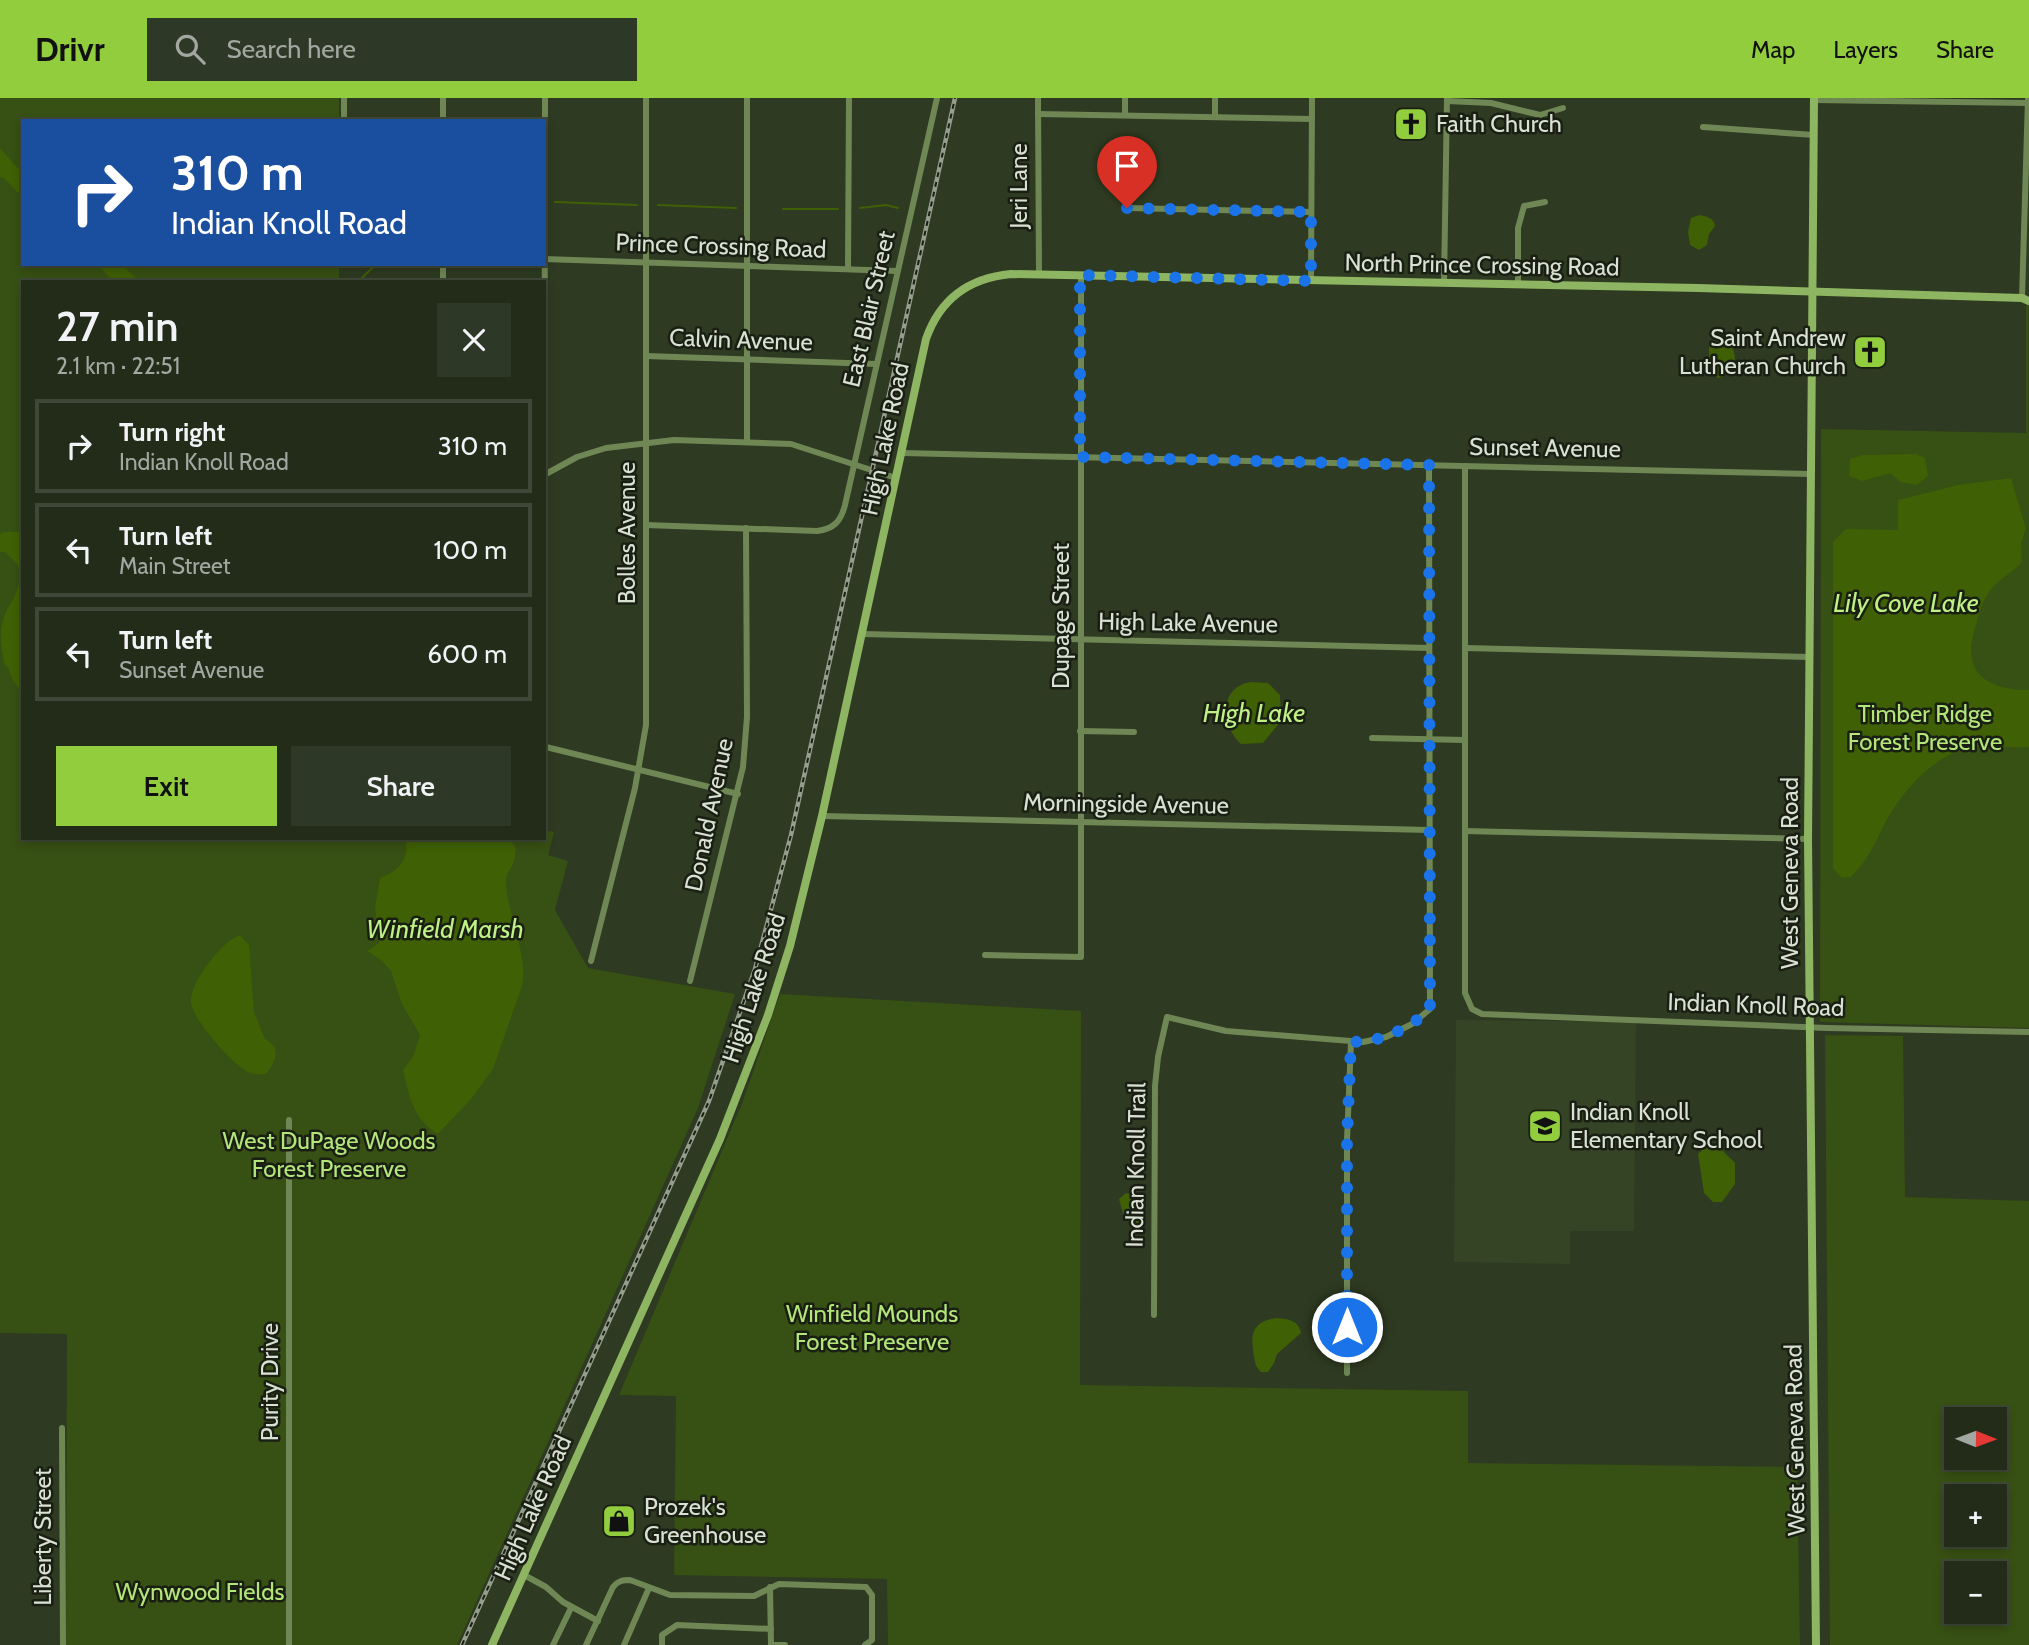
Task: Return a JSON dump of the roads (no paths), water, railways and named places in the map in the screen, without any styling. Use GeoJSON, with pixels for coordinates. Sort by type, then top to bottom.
{"type":"FeatureCollection","features":[{"type":"Feature","properties":{"kind":"street"},"geometry":{"type":"LineString","coordinates":[[344,98],[344,119]]}},
{"type":"Feature","properties":{"kind":"street"},"geometry":{"type":"LineString","coordinates":[[443,98],[443,119]]}},
{"type":"Feature","properties":{"kind":"street"},"geometry":{"type":"LineString","coordinates":[[545,98],[545,119]]}},
{"type":"Feature","properties":{"kind":"street","name":"Bolles Avenue"},"geometry":{"type":"LineString","coordinates":[[591,961],[639,770],[646,725],[646,98]]}},
{"type":"Feature","properties":{"kind":"street"},"geometry":{"type":"LineString","coordinates":[[747,98],[747,441]]}},
{"type":"Feature","properties":{"kind":"street"},"geometry":{"type":"LineString","coordinates":[[848,270],[849,98]]}},
{"type":"Feature","properties":{"kind":"street","name":"East Blair Street"},"geometry":{"type":"LineString","coordinates":[[746,528],[817,531],[834,526],[843,511],[937,98]]}},
{"type":"Feature","properties":{"kind":"street","name":"Jeri Lane"},"geometry":{"type":"LineString","coordinates":[[1038,98],[1039,275]]}},
{"type":"Feature","properties":{"kind":"street"},"geometry":{"type":"LineString","coordinates":[[1125,98],[1125,115]]}},
{"type":"Feature","properties":{"kind":"street"},"geometry":{"type":"LineString","coordinates":[[1215,98],[1215,117]]}},
{"type":"Feature","properties":{"kind":"street"},"geometry":{"type":"LineString","coordinates":[[1311,281],[1312,98]]}},
{"type":"Feature","properties":{"kind":"street"},"geometry":{"type":"LineString","coordinates":[[1444,283],[1447,99],[1491,103],[1540,115],[1563,108]]}},
{"type":"Feature","properties":{"kind":"street"},"geometry":{"type":"LineString","coordinates":[[1814,99],[2028,100],[2026,299]]}},
{"type":"Feature","properties":{"kind":"street","name":"West Geneva Road"},"geometry":{"type":"LineString","coordinates":[[1814,99],[1808,839],[1816,1645]]}},
{"type":"Feature","properties":{"kind":"street"},"geometry":{"type":"LineString","coordinates":[[1038,114],[1312,119]]}},
{"type":"Feature","properties":{"kind":"street"},"geometry":{"type":"LineString","coordinates":[[1703,127],[1814,135]]}},
{"type":"Feature","properties":{"kind":"street"},"geometry":{"type":"LineString","coordinates":[[1518,285],[1518,229],[1524,206],[1545,202]]}},
{"type":"Feature","properties":{"kind":"street"},"geometry":{"type":"LineString","coordinates":[[1127,208],[1311,212]]}},
{"type":"Feature","properties":{"kind":"street","name":"Prince Crossing Road"},"geometry":{"type":"LineString","coordinates":[[546,259],[897,271]]}},
{"type":"Feature","properties":{"kind":"street","name":"North Prince Crossing Road"},"geometry":{"type":"LineString","coordinates":[[943,307],[958,292],[983,279],[1011,274],[2026,299]]}},
{"type":"Feature","properties":{"kind":"street","name":"Dupage Street"},"geometry":{"type":"LineString","coordinates":[[985,955],[1081,957],[1080,275]]}},
{"type":"Feature","properties":{"kind":"street","name":"High Lake Road"},"geometry":{"type":"LineString","coordinates":[[492,1645],[720,1139],[748,1071],[783,969],[822,816],[926,340],[943,307]]}},
{"type":"Feature","properties":{"kind":"street","name":"Calvin Avenue"},"geometry":{"type":"LineString","coordinates":[[646,356],[876,364]]}},
{"type":"Feature","properties":{"kind":"street"},"geometry":{"type":"LineString","coordinates":[[546,474],[595,451],[674,440],[747,441],[802,447],[896,478]]}},
{"type":"Feature","properties":{"kind":"street","name":"Sunset Avenue"},"geometry":{"type":"LineString","coordinates":[[902,453],[1810,474]]}},
{"type":"Feature","properties":{"kind":"street"},"geometry":{"type":"LineString","coordinates":[[1347,1373],[1347,1140],[1351,1042],[1386,1037],[1412,1024],[1430,1009],[1429,465]]}},
{"type":"Feature","properties":{"kind":"street"},"geometry":{"type":"LineString","coordinates":[[1465,466],[1465,831],[1808,839]]}},
{"type":"Feature","properties":{"kind":"street"},"geometry":{"type":"LineString","coordinates":[[646,525],[746,528]]}},
{"type":"Feature","properties":{"kind":"street","name":"Donald Avenue"},"geometry":{"type":"LineString","coordinates":[[690,981],[743,767],[747,718],[746,528]]}},
{"type":"Feature","properties":{"kind":"street","name":"High Lake Avenue"},"geometry":{"type":"LineString","coordinates":[[862,634],[1429,648]]}},
{"type":"Feature","properties":{"kind":"street"},"geometry":{"type":"LineString","coordinates":[[1465,648],[1811,657]]}},
{"type":"Feature","properties":{"kind":"street"},"geometry":{"type":"LineString","coordinates":[[1080,731],[1134,732]]}},
{"type":"Feature","properties":{"kind":"street"},"geometry":{"type":"LineString","coordinates":[[1372,738],[1465,740]]}},
{"type":"Feature","properties":{"kind":"street"},"geometry":{"type":"LineString","coordinates":[[546,750],[737,794]]}},
{"type":"Feature","properties":{"kind":"street","name":"Morningside Avenue"},"geometry":{"type":"LineString","coordinates":[[822,816],[1429,830]]}},
{"type":"Feature","properties":{"kind":"street","name":"Indian Knoll Road"},"geometry":{"type":"LineString","coordinates":[[1465,831],[1465,993],[1472,1009],[1482,1014],[2029,1032]]}},
{"type":"Feature","properties":{"kind":"street","name":"Indian Knoll Trail"},"geometry":{"type":"LineString","coordinates":[[1154,1315],[1155,1086],[1167,1017],[1226,1031],[1351,1042]]}},
{"type":"Feature","properties":{"kind":"street","name":"Purity Drive"},"geometry":{"type":"LineString","coordinates":[[289,1120],[289,1645]]}},
{"type":"Feature","properties":{"kind":"street","name":"Liberty Street"},"geometry":{"type":"LineString","coordinates":[[62,1428],[62,1645]]}},
{"type":"Feature","properties":{"kind":"street"},"geometry":{"type":"LineString","coordinates":[[524,1575],[546,1587],[571,1608],[598,1621]]}},
{"type":"Feature","properties":{"kind":"street"},"geometry":{"type":"LineString","coordinates":[[586,1645],[611,1591],[618,1581],[630,1580],[670,1595],[754,1596],[779,1584],[866,1587],[873,1595],[872,1640],[865,1645]]}},
{"type":"Feature","properties":{"kind":"street"},"geometry":{"type":"LineString","coordinates":[[770,1587],[771,1645],[785,1645]]}},
{"type":"Feature","properties":{"kind":"street"},"geometry":{"type":"LineString","coordinates":[[624,1645],[649,1588]]}},
{"type":"Feature","properties":{"kind":"street"},"geometry":{"type":"LineString","coordinates":[[553,1645],[571,1608]]}},
{"type":"Feature","properties":{"kind":"street"},"geometry":{"type":"LineString","coordinates":[[662,1645],[662,1635],[677,1625],[771,1629]]}},
{"type":"Feature","properties":{"kind":"water"},"geometry":{"type":"Polygon","coordinates":[[[0,148],[21,172],[21,196],[0,177],[0,148]]]}},
{"type":"Feature","properties":{"kind":"water"},"geometry":{"type":"Polygon","coordinates":[[[1699,215],[1711,219],[1715,226],[1709,234],[1707,245],[1699,250],[1690,245],[1688,232],[1691,218],[1699,215]]]}},
{"type":"Feature","properties":{"kind":"water"},"geometry":{"type":"Polygon","coordinates":[[[99,266],[123,266],[138,280],[112,280],[99,266]]]}},
{"type":"Feature","properties":{"kind":"water"},"geometry":{"type":"Polygon","coordinates":[[[1726,337],[1733,348],[1735,361],[1730,372],[1718,378],[1709,369],[1709,346],[1718,338],[1726,337]]]}},
{"type":"Feature","properties":{"kind":"water"},"geometry":{"type":"Polygon","coordinates":[[[1916,454],[1925,458],[1928,476],[1917,485],[1901,482],[1890,473],[1862,481],[1849,476],[1850,459],[1863,455],[1916,454]]]}},
{"type":"Feature","properties":{"kind":"water","name":"Lily Cove Lake"},"geometry":{"type":"Polygon","coordinates":[[[2011,478],[2026,529],[2021,543],[2022,562],[1997,583],[1986,598],[1973,635],[1971,654],[1975,668],[1986,680],[2003,687],[2029,690],[2029,747],[1974,747],[1933,765],[1901,798],[1857,871],[1851,877],[1842,878],[1833,868],[1833,542],[1846,529],[1898,530],[1898,500],[1958,485],[2011,478]]]}},
{"type":"Feature","properties":{"kind":"water"},"geometry":{"type":"Polygon","coordinates":[[[21,533],[21,570],[5,552],[0,552],[0,534],[21,533]]]}},
{"type":"Feature","properties":{"kind":"water"},"geometry":{"type":"Polygon","coordinates":[[[21,576],[21,690],[10,674],[6,651],[9,614],[21,576]]]}},
{"type":"Feature","properties":{"kind":"water","name":"High Lake"},"geometry":{"type":"Polygon","coordinates":[[[1250,682],[1268,683],[1280,695],[1281,721],[1263,743],[1241,744],[1229,728],[1226,708],[1232,692],[1250,682]]]}},
{"type":"Feature","properties":{"kind":"water","name":"Winfield Marsh"},"geometry":{"type":"Polygon","coordinates":[[[406,840],[510,840],[516,848],[506,884],[521,950],[522,986],[493,1069],[472,1098],[438,1134],[423,1122],[418,1114],[410,1098],[403,1070],[413,1057],[420,1035],[402,1004],[391,971],[367,951],[379,943],[375,908],[380,878],[401,864],[406,840]]]}},
{"type":"Feature","properties":{"kind":"water"},"geometry":{"type":"Polygon","coordinates":[[[240,935],[249,945],[254,1012],[265,1039],[274,1046],[276,1055],[266,1074],[250,1073],[234,1062],[206,1031],[191,1003],[195,985],[208,964],[224,946],[240,935]]]}},
{"type":"Feature","properties":{"kind":"water"},"geometry":{"type":"Polygon","coordinates":[[[1707,1145],[1718,1146],[1735,1163],[1735,1184],[1722,1202],[1713,1202],[1704,1193],[1698,1154],[1707,1145]]]}},
{"type":"Feature","properties":{"kind":"water"},"geometry":{"type":"Polygon","coordinates":[[[1126,1193],[1145,1207],[1145,1221],[1140,1227],[1133,1227],[1124,1217],[1119,1199],[1126,1193]]]}},
{"type":"Feature","properties":{"kind":"water"},"geometry":{"type":"Polygon","coordinates":[[[1277,1318],[1295,1323],[1301,1333],[1277,1354],[1268,1372],[1261,1372],[1255,1361],[1253,1336],[1262,1322],[1277,1318]]]}},
{"type":"Feature","properties":{"kind":"waterway"},"geometry":{"type":"LineString","coordinates":[[555,202],[637,205]]}},
{"type":"Feature","properties":{"kind":"waterway"},"geometry":{"type":"LineString","coordinates":[[658,205],[736,208]]}},
{"type":"Feature","properties":{"kind":"waterway"},"geometry":{"type":"LineString","coordinates":[[860,208],[886,205],[898,208]]}},
{"type":"Feature","properties":{"kind":"waterway"},"geometry":{"type":"LineString","coordinates":[[783,209],[838,209]]}},
{"type":"Feature","properties":{"kind":"waterway"},"geometry":{"type":"LineString","coordinates":[[360,280],[374,266]]}},
{"type":"Feature","properties":{"kind":"waterway"},"geometry":{"type":"LineString","coordinates":[[9,662],[7,626],[21,597]]}},
{"type":"Feature","properties":{"kind":"railway"},"geometry":{"type":"LineString","coordinates":[[462,1645],[709,1101],[755,969],[791,835],[955,98]]}},
{"type":"Feature","properties":{"kind":"place","name":"Faith Church"},"geometry":{"type":"Point","coordinates":[1411,124]}},
{"type":"Feature","properties":{"kind":"place","name":"Saint Andrew Lutheran Church"},"geometry":{"type":"Point","coordinates":[1870,352]}},
{"type":"Feature","properties":{"kind":"place","name":"Indian Knoll Elementary School"},"geometry":{"type":"Point","coordinates":[1545,1126]}},
{"type":"Feature","properties":{"kind":"place","name":"Prozek's Greenhouse"},"geometry":{"type":"Point","coordinates":[619,1521]}},
{"type":"Feature","properties":{"kind":"park label","name":"Timber Ridge Forest Preserve"},"geometry":{"type":"Point","coordinates":[1925,728]}},
{"type":"Feature","properties":{"kind":"park label","name":"West DuPage Woods Forest Preserve"},"geometry":{"type":"Point","coordinates":[329,1155]}},
{"type":"Feature","properties":{"kind":"park label","name":"Winfield Mounds Forest Preserve"},"geometry":{"type":"Point","coordinates":[872,1328]}},
{"type":"Feature","properties":{"kind":"park label","name":"Wynwood Fields"},"geometry":{"type":"Point","coordinates":[200,1592]}}]}
